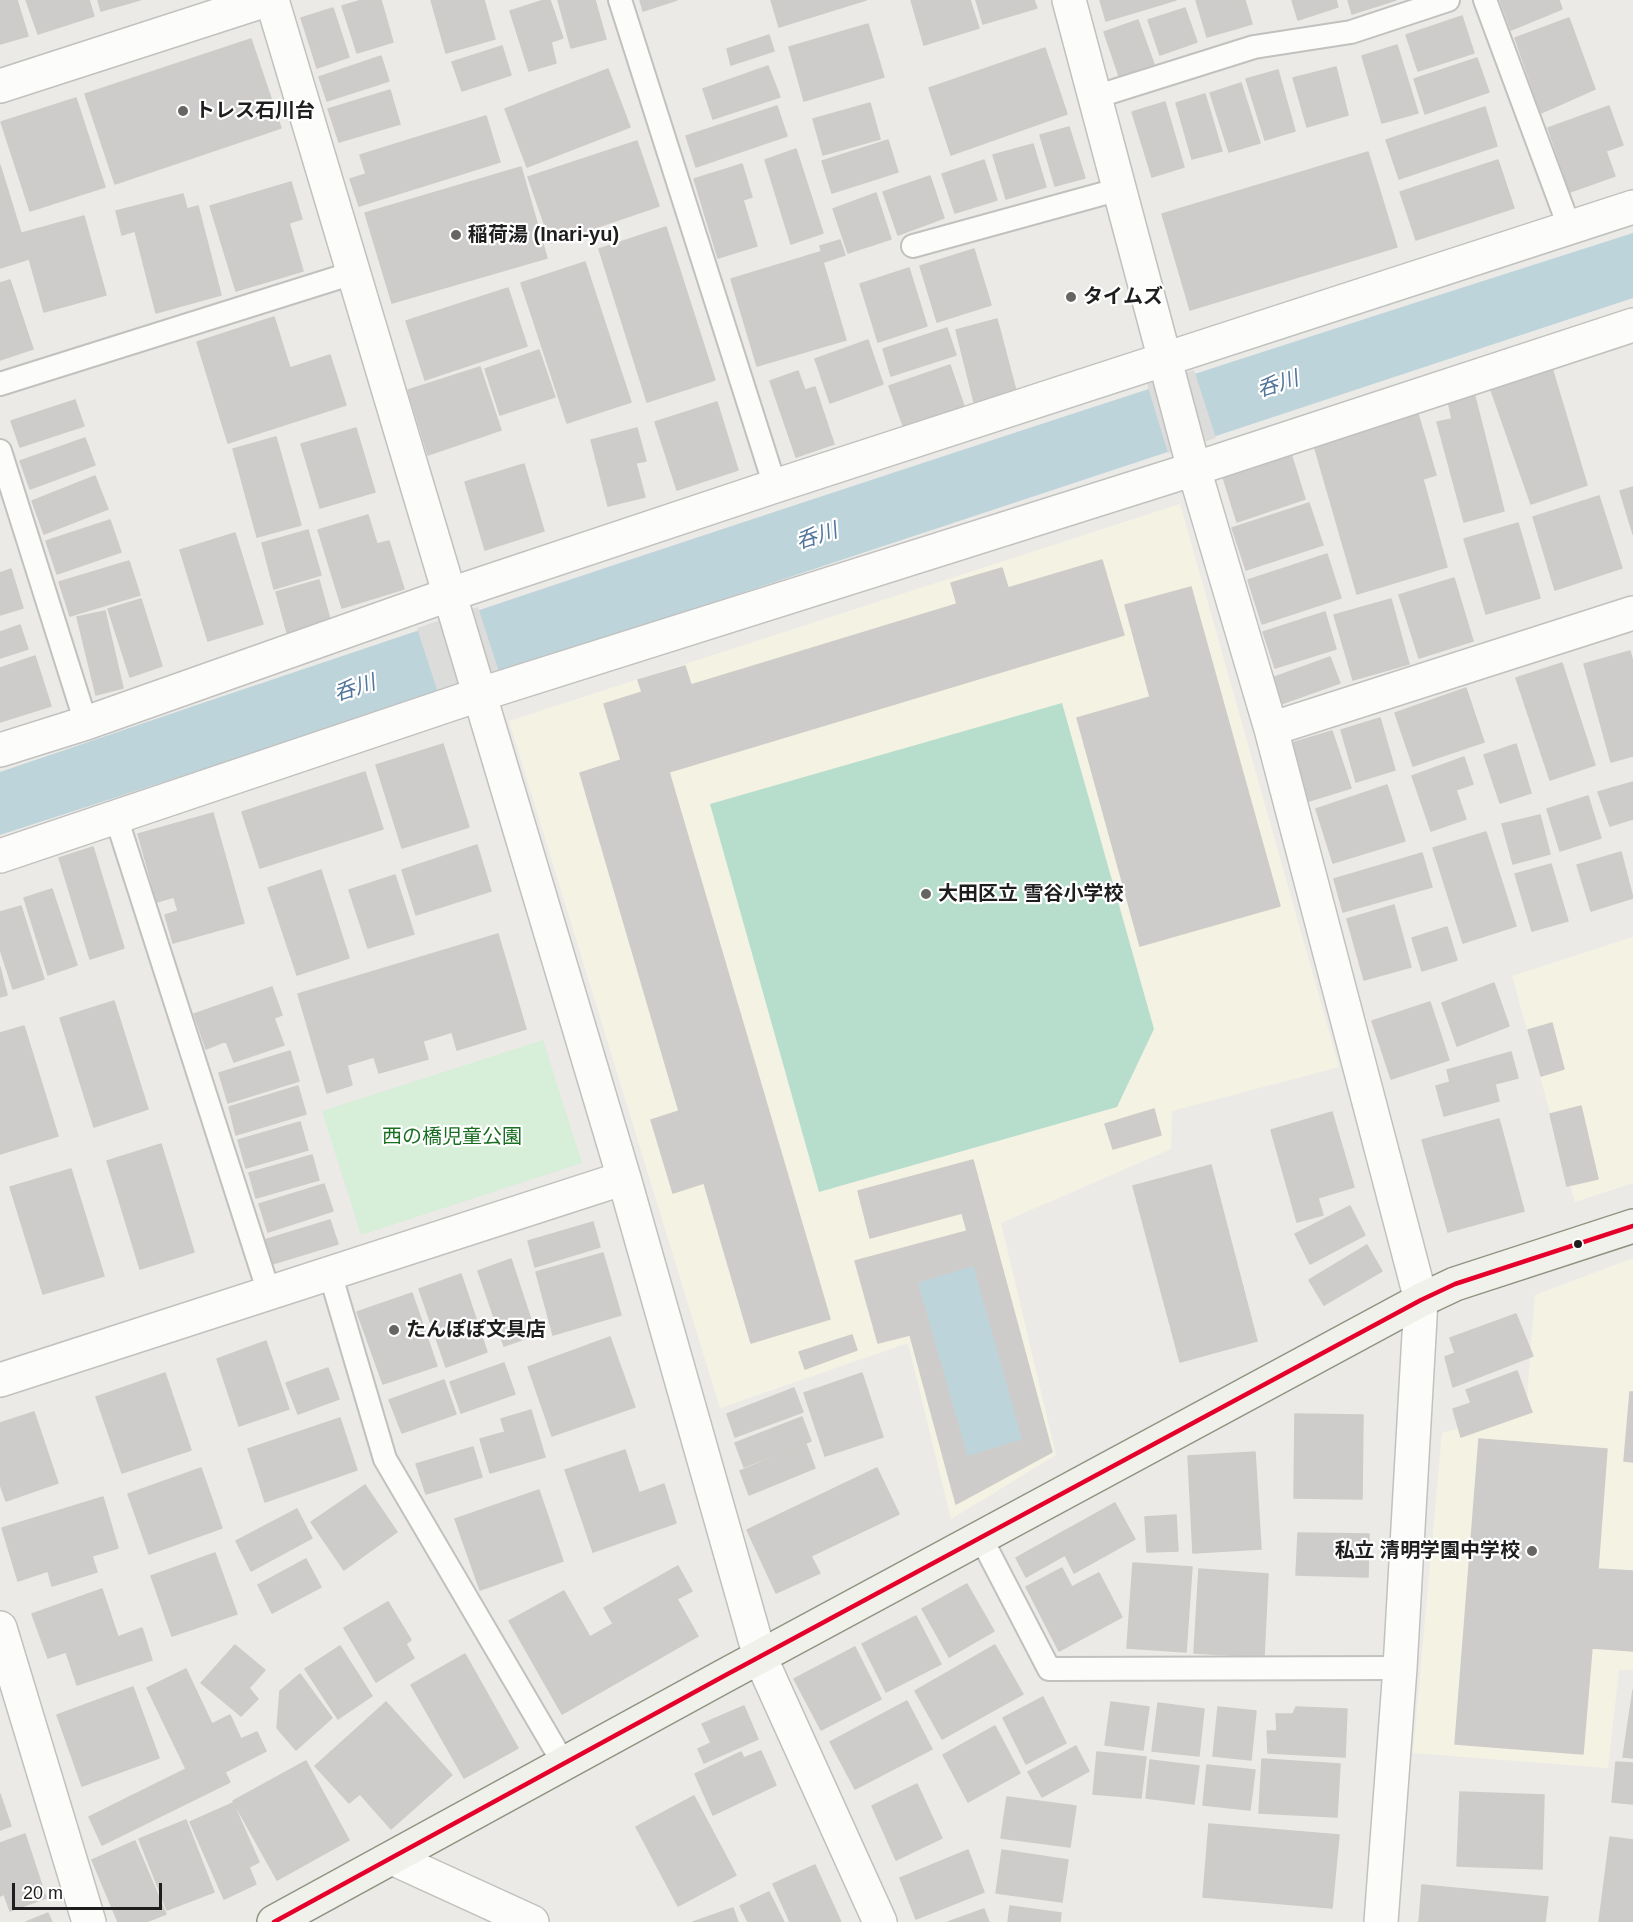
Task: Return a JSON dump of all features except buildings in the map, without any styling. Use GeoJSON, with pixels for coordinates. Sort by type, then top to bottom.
{"type":"FeatureCollection","features":[{"type":"Feature","properties":{"kind":"street"},"geometry":{"type":"LineString","coordinates":[[0,86],[266,0]]}},
{"type":"Feature","properties":{"kind":"street"},"geometry":{"type":"LineString","coordinates":[[272,0],[624,1179],[760,1657],[880,1922]]}},
{"type":"Feature","properties":{"kind":"street"},"geometry":{"type":"LineString","coordinates":[[1069,0],[1193,463],[1271,729],[1421,1300],[1400,1668],[1381,1922]]}},
{"type":"Feature","properties":{"kind":"street"},"geometry":{"type":"LineString","coordinates":[[0,750],[453,607],[775,486],[1167,364],[1633,207]]}},
{"type":"Feature","properties":{"kind":"street"},"geometry":{"type":"LineString","coordinates":[[0,856],[476,689],[1633,325]]}},
{"type":"Feature","properties":{"kind":"street"},"geometry":{"type":"LineString","coordinates":[[1271,729],[1633,613]]}},
{"type":"Feature","properties":{"kind":"street"},"geometry":{"type":"LineString","coordinates":[[0,1380],[624,1179]]}},
{"type":"Feature","properties":{"kind":"street"},"geometry":{"type":"LineString","coordinates":[[274,1922],[1421,1300],[1455,1284],[1633,1226]]}},
{"type":"Feature","properties":{"kind":"street"},"geometry":{"type":"LineString","coordinates":[[0,1628],[89,1922]]}},
{"type":"Feature","properties":{"kind":"street"},"geometry":{"type":"LineString","coordinates":[[392,1858],[532,1922]]}},
{"type":"Feature","properties":{"kind":"lane"},"geometry":{"type":"LineString","coordinates":[[620,0],[775,486]]}},
{"type":"Feature","properties":{"kind":"lane"},"geometry":{"type":"LineString","coordinates":[[1095,97],[1254,47],[1351,32],[1448,0]]}},
{"type":"Feature","properties":{"kind":"lane"},"geometry":{"type":"LineString","coordinates":[[1485,0],[1570,229]]}},
{"type":"Feature","properties":{"kind":"lane"},"geometry":{"type":"LineString","coordinates":[[913,246],[1120,189]]}},
{"type":"Feature","properties":{"kind":"lane"},"geometry":{"type":"LineString","coordinates":[[0,384],[353,273]]}},
{"type":"Feature","properties":{"kind":"lane"},"geometry":{"type":"LineString","coordinates":[[0,452],[86,723]]}},
{"type":"Feature","properties":{"kind":"lane"},"geometry":{"type":"LineString","coordinates":[[116,817],[269,1293]]}},
{"type":"Feature","properties":{"kind":"lane"},"geometry":{"type":"LineString","coordinates":[[330,1273],[385,1459],[564,1764]]}},
{"type":"Feature","properties":{"kind":"lane"},"geometry":{"type":"LineString","coordinates":[[981,1538],[1049,1670],[1400,1668]]}},
{"type":"Feature","properties":{"kind":"shaded area","name":"大田区立 雪谷小学校"},"geometry":{"type":"Polygon","coordinates":[[[1180,504],[1339,1067],[1172,1111],[1171,1149],[1001,1223],[1056,1455],[951,1519],[908,1343],[720,1408],[509,721],[1180,504]]]}},
{"type":"Feature","properties":{"kind":"shaded area"},"geometry":{"type":"Polygon","coordinates":[[[1633,937],[1633,1183],[1575,1202],[1512,976],[1633,937]]]}},
{"type":"Feature","properties":{"kind":"shaded area","name":"私立 清明学園中学校"},"geometry":{"type":"Polygon","coordinates":[[[1633,1258],[1633,1670],[1619,1670],[1608,1768],[1413,1753],[1442,1433],[1526,1410],[1535,1295],[1633,1258]]]}},
{"type":"Feature","properties":{"kind":"green space"},"geometry":{"type":"Polygon","coordinates":[[[1062,703],[1154,1029],[1117,1107],[819,1192],[710,804],[1062,703]]]}},
{"type":"Feature","properties":{"kind":"green space","name":"西の橋児童公園"},"geometry":{"type":"Polygon","coordinates":[[[543,1040],[582,1163],[361,1235],[322,1111],[543,1040]]]}},
{"type":"Feature","properties":{"kind":"water","name":"呑川"},"geometry":{"type":"Polygon","coordinates":[[[1633,233],[1633,298],[515,668],[0,835],[0,772],[815,498],[1633,233]]]}},
{"type":"Feature","properties":{"kind":"water"},"geometry":{"type":"Polygon","coordinates":[[[974,1265],[1023,1440],[967,1457],[917,1282],[974,1265]]]}},
{"type":"Feature","properties":{"kind":"pier"},"geometry":{"type":"Polygon","coordinates":[[[1194,370],[1216,438],[1168,453],[1147,384],[1194,370]]]}},
{"type":"Feature","properties":{"kind":"pier"},"geometry":{"type":"Polygon","coordinates":[[[478,607],[500,675],[439,696],[417,628],[478,607]]]}},
{"type":"Feature","properties":{"kind":"transit line"},"geometry":{"type":"LineString","coordinates":[[274,1922],[1421,1300],[1455,1284],[1633,1226]]}},
{"type":"Feature","properties":{"kind":"place","name":"トレス石川台"},"geometry":{"type":"Point","coordinates":[183,111]}},
{"type":"Feature","properties":{"kind":"place","name":"稲荷湯 (Inari-yu)"},"geometry":{"type":"Point","coordinates":[456,235]}},
{"type":"Feature","properties":{"kind":"place","name":"タイムズ"},"geometry":{"type":"Point","coordinates":[1071,297]}},
{"type":"Feature","properties":{"kind":"place","name":"大田区立 雪谷小学校"},"geometry":{"type":"Point","coordinates":[926,894]}},
{"type":"Feature","properties":{"kind":"place","name":"たんぽぽ文具店"},"geometry":{"type":"Point","coordinates":[394,1330]}},
{"type":"Feature","properties":{"kind":"place","name":"私立 清明学園中学校"},"geometry":{"type":"Point","coordinates":[1532,1551]}}]}
